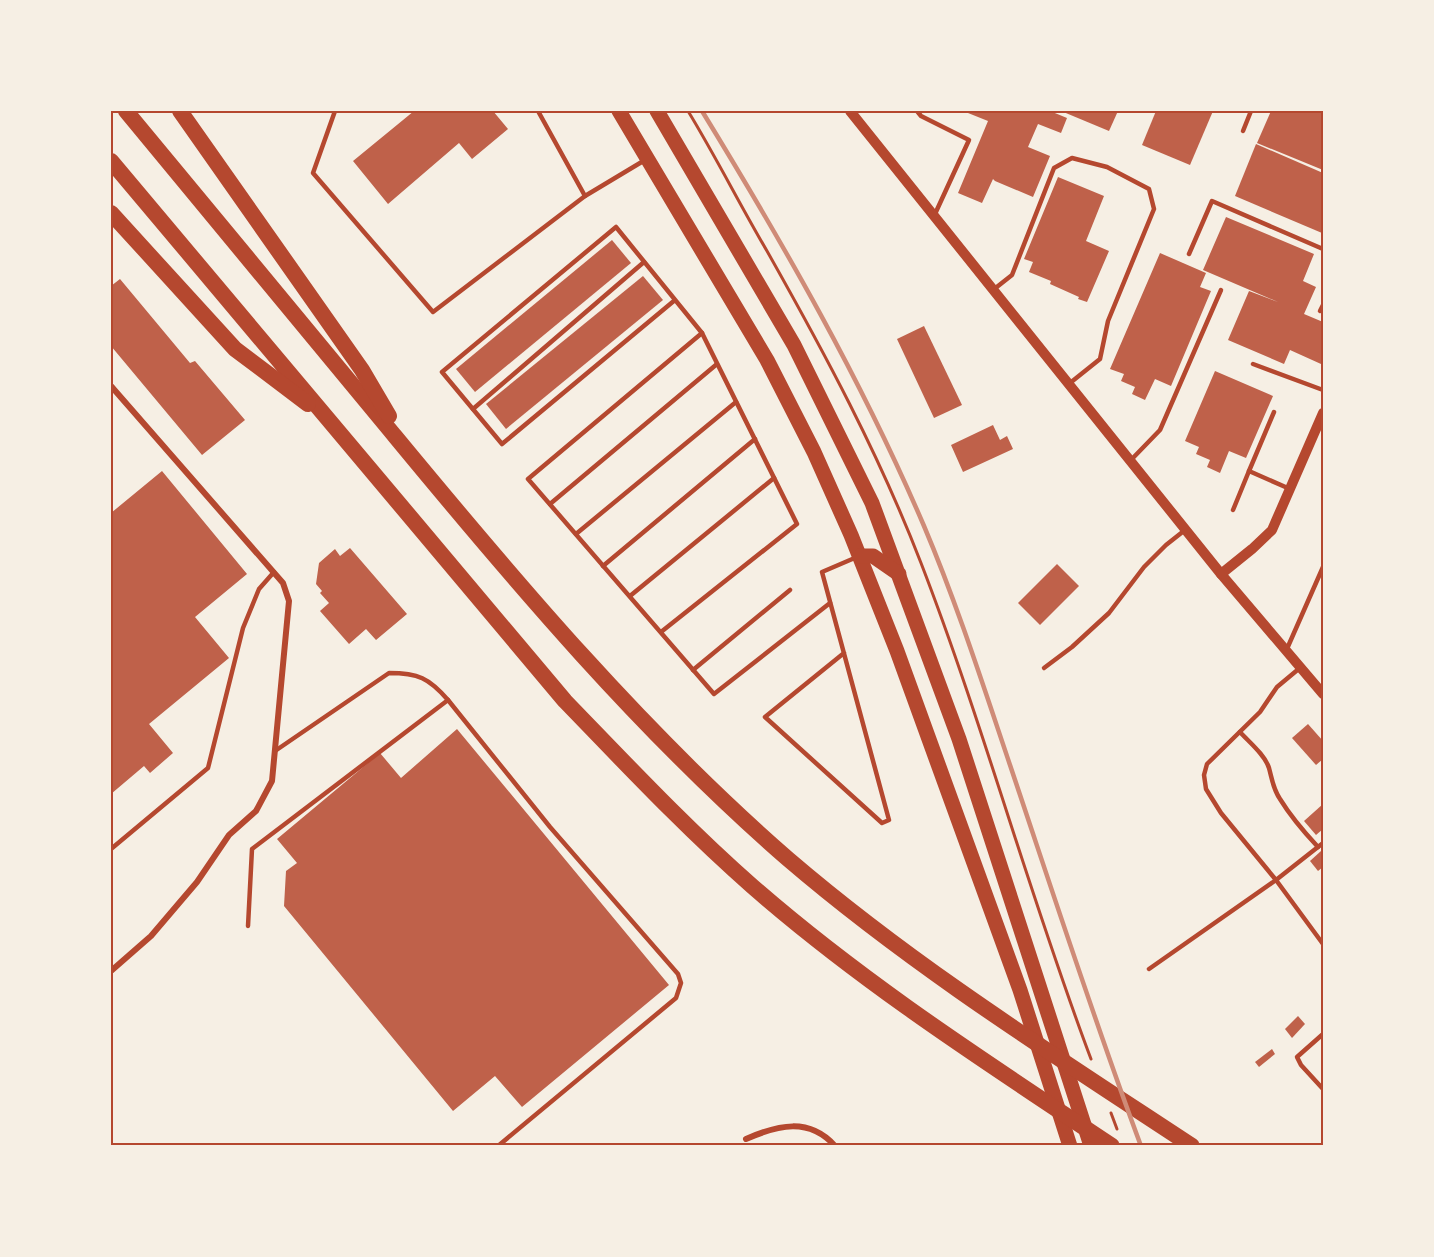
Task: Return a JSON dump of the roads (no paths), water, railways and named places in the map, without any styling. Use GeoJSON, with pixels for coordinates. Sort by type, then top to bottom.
{"type":"FeatureCollection","features":[{"type":"Feature","properties":{"kind":"highway"},"geometry":{"type":"LineString","coordinates":[[126,111],[525,593],[633,711],[685,763],[788,858],[899,948],[979,1006],[1192,1146]]}},
{"type":"Feature","properties":{"kind":"highway"},"geometry":{"type":"LineString","coordinates":[[180,111],[362,370],[417,463]]}},
{"type":"Feature","properties":{"kind":"highway"},"geometry":{"type":"LineString","coordinates":[[111,161],[565,701],[646,786],[744,878],[806,931],[927,1023],[1112,1146]]}},
{"type":"Feature","properties":{"kind":"highway"},"geometry":{"type":"LineString","coordinates":[[111,213],[235,349],[332,422]]}},
{"type":"Feature","properties":{"kind":"main road"},"geometry":{"type":"LineString","coordinates":[[619,111],[767,360],[814,452],[860,556],[897,651],[1020,990],[1070,1146]]}},
{"type":"Feature","properties":{"kind":"main road"},"geometry":{"type":"LineString","coordinates":[[657,111],[794,345],[872,503],[959,739],[1091,1146]]}},
{"type":"Feature","properties":{"kind":"main road"},"geometry":{"type":"LineString","coordinates":[[860,556],[873,556],[899,574]]}},
{"type":"Feature","properties":{"kind":"street"},"geometry":{"type":"LineString","coordinates":[[849,111],[1185,530],[1323,694]]}},
{"type":"Feature","properties":{"kind":"street"},"geometry":{"type":"LineString","coordinates":[[111,387],[274,572],[283,583],[289,601],[272,781],[256,811],[230,835],[197,882],[151,936],[111,971]]}},
{"type":"Feature","properties":{"kind":"street"},"geometry":{"type":"LineString","coordinates":[[1221,574],[1272,530],[1323,413]]}},
{"type":"Feature","properties":{"kind":"street"},"geometry":{"type":"LineString","coordinates":[[746,1139],[767,1130],[790,1126],[806,1127],[825,1135],[835,1146]]}},
{"type":"Feature","properties":{"kind":"lane"},"geometry":{"type":"LineString","coordinates":[[335,111],[313,173],[433,312],[585,196],[647,158]]}},
{"type":"Feature","properties":{"kind":"lane"},"geometry":{"type":"LineString","coordinates":[[538,111],[585,196]]}},
{"type":"Feature","properties":{"kind":"lane"},"geometry":{"type":"LineString","coordinates":[[917,111],[921,116],[969,140],[934,216]]}},
{"type":"Feature","properties":{"kind":"lane"},"geometry":{"type":"LineString","coordinates":[[1243,131],[1251,111]]}},
{"type":"Feature","properties":{"kind":"lane"},"geometry":{"type":"LineString","coordinates":[[993,290],[1012,275],[1054,168],[1072,159],[1107,167],[1149,189],[1154,209],[1108,321],[1100,359],[1068,384]]}},
{"type":"Feature","properties":{"kind":"lane"},"geometry":{"type":"LineString","coordinates":[[1189,254],[1212,201],[1323,249]]}},
{"type":"Feature","properties":{"kind":"lane"},"geometry":{"type":"LineString","coordinates":[[661,633],[797,524],[702,333],[616,227],[442,372],[502,444],[675,300]]}},
{"type":"Feature","properties":{"kind":"lane"},"geometry":{"type":"LineString","coordinates":[[473,409],[645,262]]}},
{"type":"Feature","properties":{"kind":"lane"},"geometry":{"type":"LineString","coordinates":[[1130,461],[1160,430],[1221,290]]}},
{"type":"Feature","properties":{"kind":"lane"},"geometry":{"type":"LineString","coordinates":[[1320,312],[1323,305]]}},
{"type":"Feature","properties":{"kind":"lane"},"geometry":{"type":"LineString","coordinates":[[702,333],[528,479],[714,694],[830,603]]}},
{"type":"Feature","properties":{"kind":"lane"},"geometry":{"type":"LineString","coordinates":[[550,504],[717,364]]}},
{"type":"Feature","properties":{"kind":"lane"},"geometry":{"type":"LineString","coordinates":[[1253,364],[1323,390]]}},
{"type":"Feature","properties":{"kind":"lane"},"geometry":{"type":"LineString","coordinates":[[576,534],[736,402]]}},
{"type":"Feature","properties":{"kind":"lane"},"geometry":{"type":"LineString","coordinates":[[1233,510],[1274,412]]}},
{"type":"Feature","properties":{"kind":"lane"},"geometry":{"type":"LineString","coordinates":[[603,566],[755,439]]}},
{"type":"Feature","properties":{"kind":"lane"},"geometry":{"type":"LineString","coordinates":[[1249,471],[1290,489]]}},
{"type":"Feature","properties":{"kind":"lane"},"geometry":{"type":"LineString","coordinates":[[630,596],[774,478]]}},
{"type":"Feature","properties":{"kind":"lane"},"geometry":{"type":"LineString","coordinates":[[1044,668],[1072,648],[1109,613],[1144,567],[1185,530]]}},
{"type":"Feature","properties":{"kind":"lane"},"geometry":{"type":"LineString","coordinates":[[844,653],[765,717],[882,823],[889,820],[844,653],[830,603],[822,572],[860,556]]}},
{"type":"Feature","properties":{"kind":"lane"},"geometry":{"type":"LineString","coordinates":[[1286,651],[1323,567]]}},
{"type":"Feature","properties":{"kind":"lane"},"geometry":{"type":"LineString","coordinates":[[111,849],[208,768],[243,628],[259,589],[274,572]]}},
{"type":"Feature","properties":{"kind":"lane"},"geometry":{"type":"LineString","coordinates":[[693,670],[790,590]]}},
{"type":"Feature","properties":{"kind":"lane"},"geometry":{"type":"LineString","coordinates":[[1300,667],[1277,687],[1260,712],[1207,764],[1204,775],[1206,789],[1221,813],[1276,880],[1323,944]]}},
{"type":"Feature","properties":{"kind":"lane"},"geometry":{"type":"LineString","coordinates":[[275,751],[389,673],[412,673],[436,686],[550,827],[678,974],[681,983],[676,998],[498,1146]]}},
{"type":"Feature","properties":{"kind":"lane"},"geometry":{"type":"LineString","coordinates":[[248,926],[252,849],[448,700]]}},
{"type":"Feature","properties":{"kind":"lane"},"geometry":{"type":"LineString","coordinates":[[1240,732],[1269,767],[1271,780],[1278,797],[1296,823],[1318,847]]}},
{"type":"Feature","properties":{"kind":"lane"},"geometry":{"type":"LineString","coordinates":[[1149,969],[1276,880],[1323,843]]}},
{"type":"Feature","properties":{"kind":"lane"},"geometry":{"type":"LineString","coordinates":[[1323,1034],[1297,1056],[1301,1065],[1323,1089]]}},
{"type":"Feature","properties":{"kind":"railway"},"geometry":{"type":"LineString","coordinates":[[702,111],[763,212],[848,366],[924,526],[948,585],[1090,1004],[1141,1146]]}}]}
